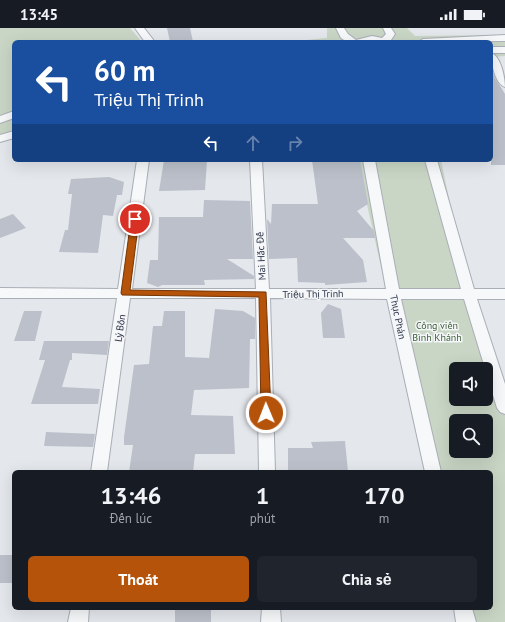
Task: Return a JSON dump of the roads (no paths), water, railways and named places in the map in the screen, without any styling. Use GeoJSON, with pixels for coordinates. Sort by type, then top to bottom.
{"type":"FeatureCollection","features":[{"type":"Feature","properties":{"kind":"street"},"geometry":{"type":"LineString","coordinates":[[139,28],[148,40]]}},
{"type":"Feature","properties":{"kind":"street"},"geometry":{"type":"LineString","coordinates":[[340,28],[344,36],[350,40]]}},
{"type":"Feature","properties":{"kind":"street"},"geometry":{"type":"LineString","coordinates":[[387,28],[391,34],[387,40]]}},
{"type":"Feature","properties":{"kind":"street"},"geometry":{"type":"LineString","coordinates":[[476,28],[484,39]]}},
{"type":"Feature","properties":{"kind":"street"},"geometry":{"type":"LineString","coordinates":[[464,40],[505,38]]}},
{"type":"Feature","properties":{"kind":"street"},"geometry":{"type":"LineString","coordinates":[[368,40],[379,40]]}},
{"type":"Feature","properties":{"kind":"street"},"geometry":{"type":"LineString","coordinates":[[493,50],[505,50]]}},
{"type":"Feature","properties":{"kind":"street"},"geometry":{"type":"LineString","coordinates":[[493,60],[505,84]]}},
{"type":"Feature","properties":{"kind":"street"},"geometry":{"type":"LineString","coordinates":[[0,120],[12,115]]}},
{"type":"Feature","properties":{"kind":"street"},"geometry":{"type":"LineString","coordinates":[[0,140],[12,135]]}},
{"type":"Feature","properties":{"kind":"street","name":"Lý Bôn"},"geometry":{"type":"LineString","coordinates":[[99,470],[126,293],[143,162]]}},
{"type":"Feature","properties":{"kind":"street","name":"Mai Hắc Đế"},"geometry":{"type":"LineString","coordinates":[[256,162],[263,294],[267,470]]}},
{"type":"Feature","properties":{"kind":"street","name":"Thục Phán"},"geometry":{"type":"LineString","coordinates":[[369,162],[392,293],[433,470]]}},
{"type":"Feature","properties":{"kind":"street"},"geometry":{"type":"LineString","coordinates":[[432,162],[469,294],[505,408]]}},
{"type":"Feature","properties":{"kind":"street","name":"Triệu Thị Trinh"},"geometry":{"type":"LineString","coordinates":[[0,293],[505,294]]}},
{"type":"Feature","properties":{"kind":"street"},"geometry":{"type":"LineString","coordinates":[[78,622],[80,610]]}},
{"type":"Feature","properties":{"kind":"street"},"geometry":{"type":"LineString","coordinates":[[271,610],[271,622]]}},
{"type":"Feature","properties":{"kind":"street"},"geometry":{"type":"LineString","coordinates":[[463,610],[466,622]]}},
{"type":"Feature","properties":{"kind":"park label","name":"Công viên Bình Khánh"},"geometry":{"type":"Point","coordinates":[437,330]}}]}
